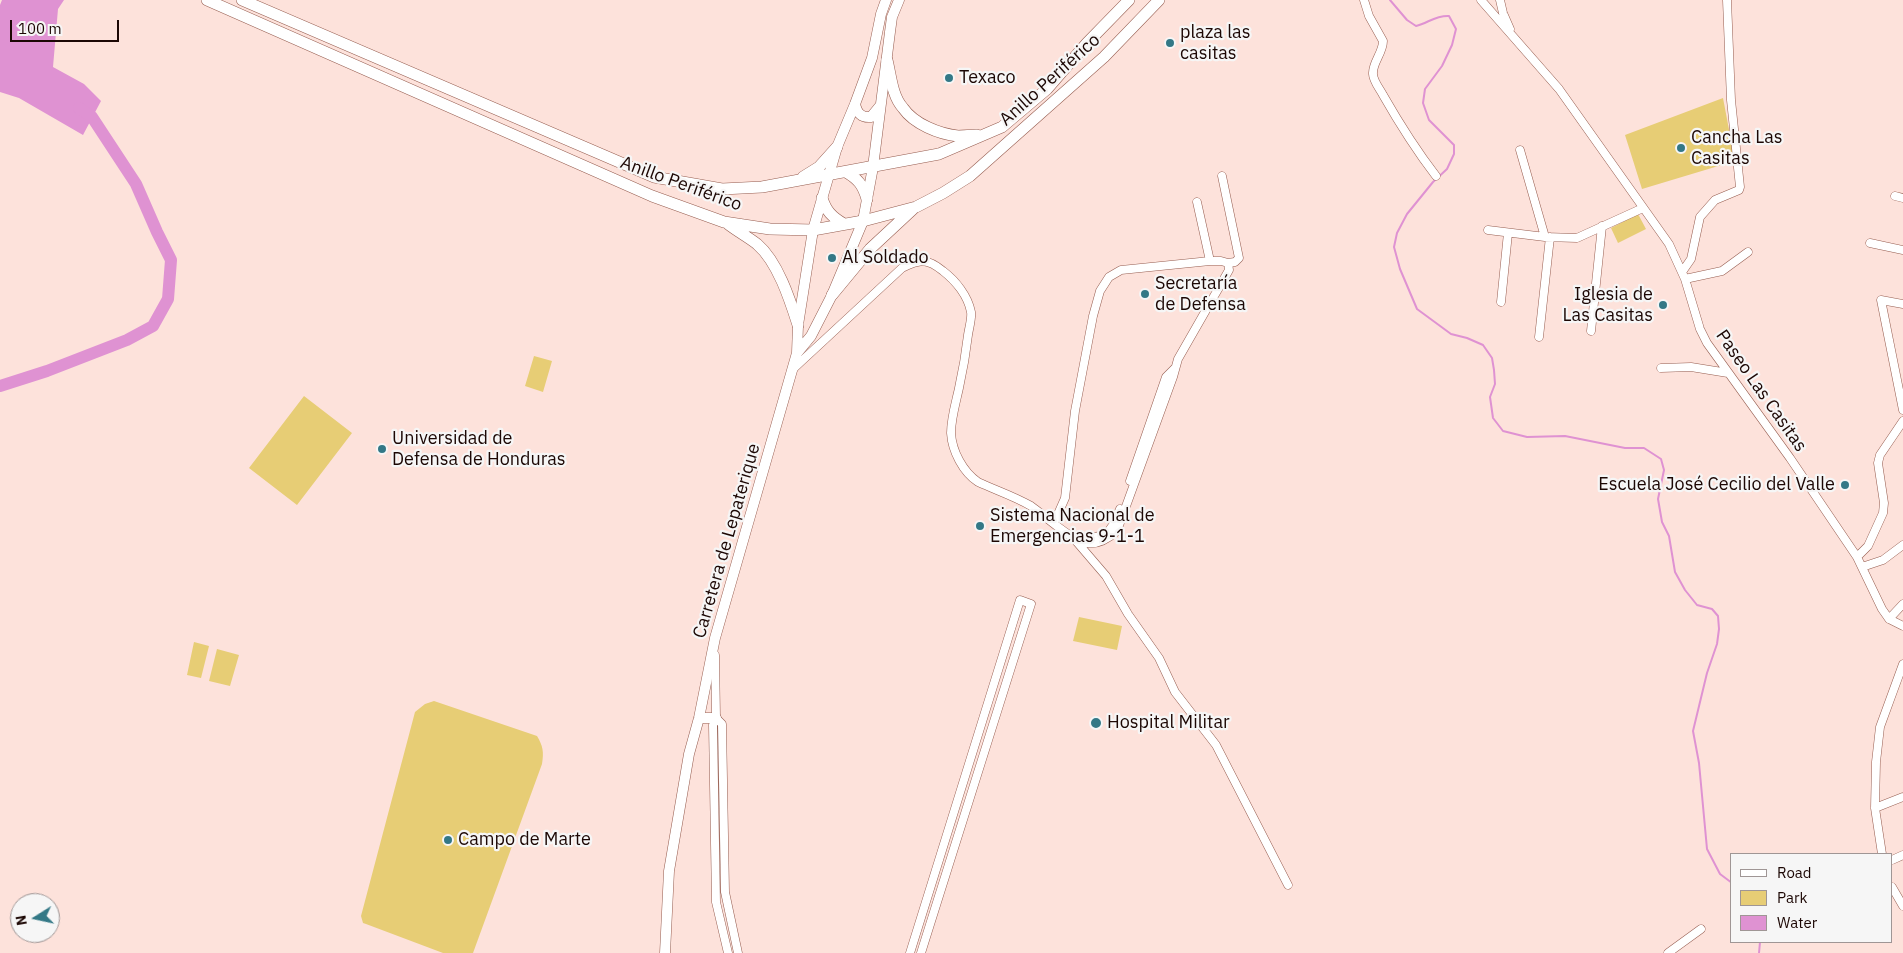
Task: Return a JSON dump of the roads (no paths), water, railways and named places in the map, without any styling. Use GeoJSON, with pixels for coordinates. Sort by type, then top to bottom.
{"type":"FeatureCollection","features":[{"type":"Feature","properties":{"kind":"highway","name":"Anillo Periférico"},"geometry":{"type":"LineString","coordinates":[[207,0],[652,196],[724,222],[770,229],[813,230],[863,221],[916,207],[944,193],[970,176],[1104,57],[1159,0]]}},
{"type":"Feature","properties":{"kind":"highway","name":"Anillo Periférico"},"geometry":{"type":"LineString","coordinates":[[242,0],[654,178],[722,188],[762,187],[939,154],[1002,127],[1047,89],[1087,43],[1129,0]]}},
{"type":"Feature","properties":{"kind":"highway"},"geometry":{"type":"LineString","coordinates":[[887,60],[896,96],[902,108],[914,119],[933,130],[958,136],[986,134]]}},
{"type":"Feature","properties":{"kind":"highway"},"geometry":{"type":"LineString","coordinates":[[791,181],[806,176],[819,167],[837,146]]}},
{"type":"Feature","properties":{"kind":"highway"},"geometry":{"type":"LineString","coordinates":[[846,172],[856,178],[864,187],[867,199]]}},
{"type":"Feature","properties":{"kind":"highway"},"geometry":{"type":"LineString","coordinates":[[822,198],[826,209],[833,218],[844,224]]}},
{"type":"Feature","properties":{"kind":"highway"},"geometry":{"type":"LineString","coordinates":[[832,295],[870,249],[916,207]]}},
{"type":"Feature","properties":{"kind":"highway"},"geometry":{"type":"LineString","coordinates":[[724,222],[758,246],[776,270],[790,299],[798,325]]}},
{"type":"Feature","properties":{"kind":"main road","name":"Carretera de Lepaterique"},"geometry":{"type":"LineString","coordinates":[[665,953],[669,871],[689,754],[699,718],[715,638],[797,353],[798,325],[813,230],[837,146],[872,58],[881,14],[886,0]]}},
{"type":"Feature","properties":{"kind":"main road","name":"Carretera de Lepaterique"},"geometry":{"type":"LineString","coordinates":[[797,353],[811,336],[832,295],[863,221],[873,167],[892,17],[899,0]]}},
{"type":"Feature","properties":{"kind":"main road"},"geometry":{"type":"LineString","coordinates":[[855,104],[860,115],[866,118],[871,117],[882,102]]}},
{"type":"Feature","properties":{"kind":"main road"},"geometry":{"type":"LineString","coordinates":[[699,718],[716,718]]}},
{"type":"Feature","properties":{"kind":"street"},"geometry":{"type":"LineString","coordinates":[[1364,0],[1369,16],[1383,41],[1373,77],[1398,121],[1436,176]]}},
{"type":"Feature","properties":{"kind":"street"},"geometry":{"type":"LineString","coordinates":[[1482,2],[1492,0]]}},
{"type":"Feature","properties":{"kind":"street"},"geometry":{"type":"LineString","coordinates":[[1500,0],[1503,13],[1514,38]]}},
{"type":"Feature","properties":{"kind":"street"},"geometry":{"type":"LineString","coordinates":[[1727,0],[1731,100],[1740,187],[1736,192],[1721,196],[1715,200],[1700,217],[1691,259],[1684,275],[1722,271],[1748,252]]}},
{"type":"Feature","properties":{"kind":"street","name":"Paseo Las Casitas"},"geometry":{"type":"LineString","coordinates":[[1482,2],[1559,89],[1669,244],[1684,275],[1700,329],[1707,343],[1790,458],[1857,557],[1875,596],[1889,619]]}},
{"type":"Feature","properties":{"kind":"street"},"geometry":{"type":"LineString","coordinates":[[1520,150],[1548,237],[1539,337]]}},
{"type":"Feature","properties":{"kind":"street"},"geometry":{"type":"LineString","coordinates":[[1054,523],[1065,498],[1084,360],[1100,291],[1109,277],[1120,270],[1210,261],[1221,261],[1228,264],[1235,262],[1238,258],[1222,176]]}},
{"type":"Feature","properties":{"kind":"street"},"geometry":{"type":"LineString","coordinates":[[1197,202],[1210,261]]}},
{"type":"Feature","properties":{"kind":"street"},"geometry":{"type":"LineString","coordinates":[[1488,230],[1548,237],[1577,238],[1642,208]]}},
{"type":"Feature","properties":{"kind":"street"},"geometry":{"type":"LineString","coordinates":[[1591,331],[1602,226]]}},
{"type":"Feature","properties":{"kind":"street"},"geometry":{"type":"LineString","coordinates":[[1502,302],[1508,233]]}},
{"type":"Feature","properties":{"kind":"street"},"geometry":{"type":"LineString","coordinates":[[1870,243],[1903,250]]}},
{"type":"Feature","properties":{"kind":"street"},"geometry":{"type":"LineString","coordinates":[[792,369],[902,268],[913,262],[926,260],[936,265],[956,284],[966,298],[972,313],[952,424],[951,435],[956,455],[970,476],[1030,506],[1073,538],[1106,576],[1128,614],[1159,658],[1176,692],[1216,745],[1288,885]]}},
{"type":"Feature","properties":{"kind":"street"},"geometry":{"type":"LineString","coordinates":[[1073,538],[1085,543],[1097,542],[1110,538],[1117,531],[1178,359],[1229,270],[1228,264]]}},
{"type":"Feature","properties":{"kind":"street"},"geometry":{"type":"LineString","coordinates":[[1903,304],[1881,300],[1903,410]]}},
{"type":"Feature","properties":{"kind":"street"},"geometry":{"type":"LineString","coordinates":[[1661,368],[1692,367],[1728,373]]}},
{"type":"Feature","properties":{"kind":"street"},"geometry":{"type":"LineString","coordinates":[[1857,557],[1868,546],[1883,513],[1884,504],[1878,462],[1880,455],[1903,420]]}},
{"type":"Feature","properties":{"kind":"street"},"geometry":{"type":"LineString","coordinates":[[1862,567],[1883,560],[1903,545]]}},
{"type":"Feature","properties":{"kind":"street"},"geometry":{"type":"LineString","coordinates":[[910,953],[1020,600],[1031,604],[921,953]]}},
{"type":"Feature","properties":{"kind":"street"},"geometry":{"type":"LineString","coordinates":[[1903,604],[1889,619],[1903,626]]}},
{"type":"Feature","properties":{"kind":"street"},"geometry":{"type":"LineString","coordinates":[[715,638],[716,718],[713,725],[716,902],[728,953]]}},
{"type":"Feature","properties":{"kind":"street"},"geometry":{"type":"LineString","coordinates":[[1882,853],[1875,808],[1876,762],[1880,727],[1903,664]]}},
{"type":"Feature","properties":{"kind":"street"},"geometry":{"type":"LineString","coordinates":[[716,718],[722,724],[725,892],[738,953]]}},
{"type":"Feature","properties":{"kind":"street"},"geometry":{"type":"LineString","coordinates":[[1875,808],[1903,797]]}},
{"type":"Feature","properties":{"kind":"street"},"geometry":{"type":"LineString","coordinates":[[1893,889],[1903,906]]}},
{"type":"Feature","properties":{"kind":"street"},"geometry":{"type":"LineString","coordinates":[[1668,953],[1701,929]]}},
{"type":"Feature","properties":{"kind":"water"},"geometry":{"type":"Polygon","coordinates":[[[2,0],[64,0],[58,9],[53,67],[84,84],[101,101],[83,135],[19,98],[0,92],[0,5],[2,0]]]}},
{"type":"Feature","properties":{"kind":"waterway"},"geometry":{"type":"LineString","coordinates":[[1390,0],[1407,20],[1416,26],[1436,18],[1449,16],[1456,29],[1452,45],[1442,66],[1425,89],[1423,103],[1429,120],[1454,145],[1454,154],[1447,169],[1433,182],[1407,214],[1397,233],[1394,247],[1400,269],[1417,309],[1451,334],[1483,345],[1492,358],[1494,370],[1495,384],[1490,397],[1493,418],[1503,431],[1527,437],[1565,436],[1625,448],[1644,448],[1661,459],[1664,470],[1658,499],[1662,522],[1669,536],[1675,572],[1685,590],[1697,605],[1712,609],[1718,616],[1717,644],[1707,673],[1693,731],[1699,763],[1707,849],[1720,874],[1730,882]]}},
{"type":"Feature","properties":{"kind":"waterway"},"geometry":{"type":"LineString","coordinates":[[0,386],[47,371],[127,340],[153,326],[168,299],[171,260],[136,184],[92,117],[79,108]]}},
{"type":"Feature","properties":{"kind":"waterway"},"geometry":{"type":"LineString","coordinates":[[1759,953],[1760,943]]}},
{"type":"Feature","properties":{"kind":"place","name":"plaza las casitas"},"geometry":{"type":"Point","coordinates":[1170,43]}},
{"type":"Feature","properties":{"kind":"place","name":"Texaco"},"geometry":{"type":"Point","coordinates":[949,78]}},
{"type":"Feature","properties":{"kind":"place","name":"Cancha Las Casitas"},"geometry":{"type":"Point","coordinates":[1681,148]}},
{"type":"Feature","properties":{"kind":"place","name":"Al Soldado"},"geometry":{"type":"Point","coordinates":[832,258]}},
{"type":"Feature","properties":{"kind":"place","name":"Secretaría de Defensa"},"geometry":{"type":"Point","coordinates":[1145,294]}},
{"type":"Feature","properties":{"kind":"place","name":"Iglesia de Las Casitas"},"geometry":{"type":"Point","coordinates":[1663,305]}},
{"type":"Feature","properties":{"kind":"place","name":"Universidad de Defensa de Honduras"},"geometry":{"type":"Point","coordinates":[382,449]}},
{"type":"Feature","properties":{"kind":"place","name":"Escuela José Cecilio del Valle"},"geometry":{"type":"Point","coordinates":[1845,485]}},
{"type":"Feature","properties":{"kind":"place","name":"Sistema Nacional de Emergencias 9-1-1"},"geometry":{"type":"Point","coordinates":[980,526]}},
{"type":"Feature","properties":{"kind":"place","name":"Hospital Militar"},"geometry":{"type":"Point","coordinates":[1096,723]}},
{"type":"Feature","properties":{"kind":"place","name":"Campo de Marte"},"geometry":{"type":"Point","coordinates":[448,840]}}]}
